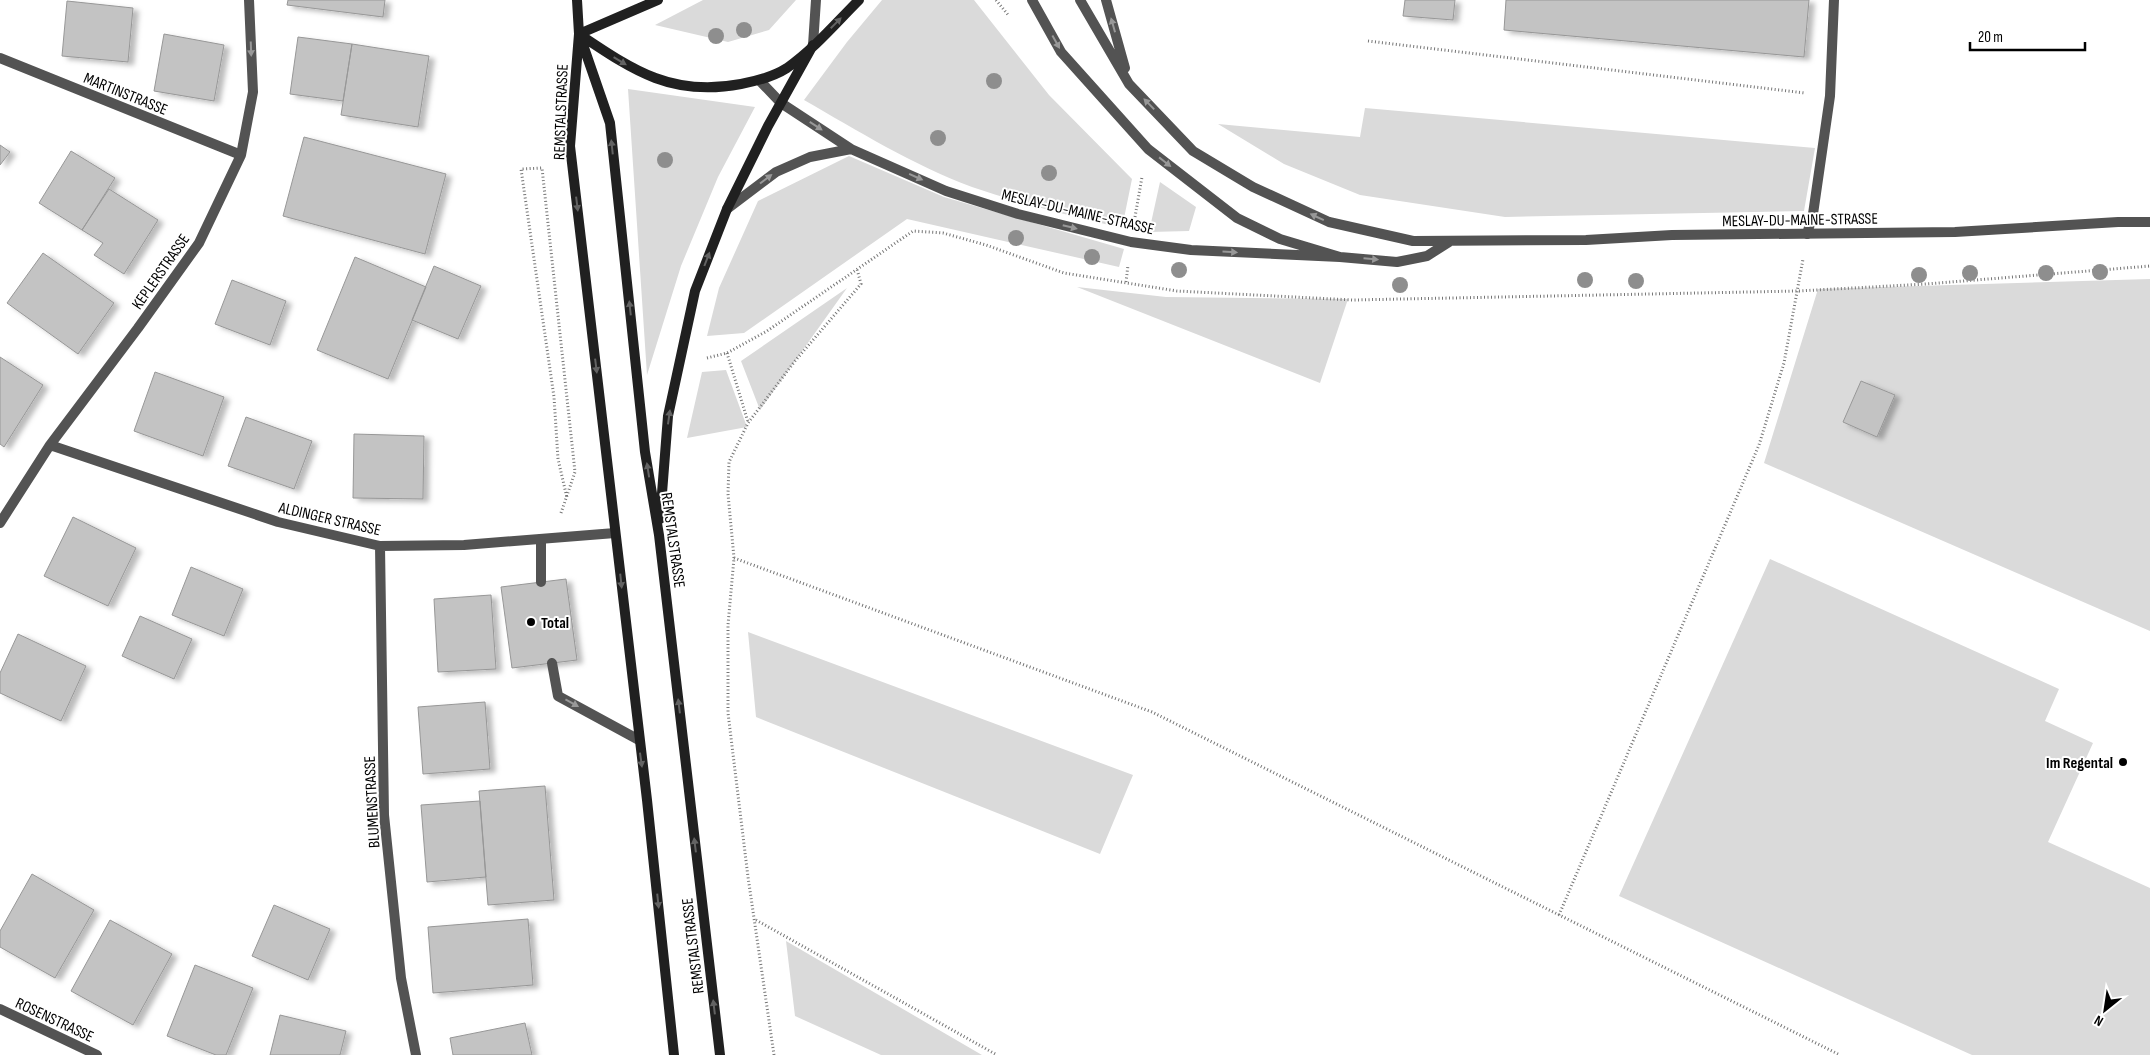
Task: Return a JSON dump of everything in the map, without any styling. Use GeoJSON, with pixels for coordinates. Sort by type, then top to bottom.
{"type":"FeatureCollection","features":[{"type":"Feature","properties":{"kind":"main road","name":"REMSTALSTRASSE"},"geometry":{"type":"LineString","coordinates":[[577,0],[579,34],[570,146],[674,1055]]}},
{"type":"Feature","properties":{"kind":"main road"},"geometry":{"type":"LineString","coordinates":[[579,34],[658,0]]}},
{"type":"Feature","properties":{"kind":"main road"},"geometry":{"type":"LineString","coordinates":[[579,34],[622,62],[660,80],[688,88],[722,88],[760,81],[786,68],[813,45],[859,0]]}},
{"type":"Feature","properties":{"kind":"main road","name":"REMSTALSTRASSE"},"geometry":{"type":"LineString","coordinates":[[579,34],[610,123],[645,452],[659,535],[720,1055]]}},
{"type":"Feature","properties":{"kind":"main road"},"geometry":{"type":"LineString","coordinates":[[659,535],[668,416],[695,291],[727,209],[759,143],[813,45]]}},
{"type":"Feature","properties":{"kind":"street","name":"KEPLERSTRASSE"},"geometry":{"type":"LineString","coordinates":[[0,523],[50,445],[199,243],[241,155],[252,92],[249,0]]}},
{"type":"Feature","properties":{"kind":"street"},"geometry":{"type":"LineString","coordinates":[[813,45],[816,0]]}},
{"type":"Feature","properties":{"kind":"street","name":"MESLAY-DU-MAINE-STRASSE"},"geometry":{"type":"LineString","coordinates":[[1032,0],[1061,52],[1148,149],[1237,218],[1280,239],[1340,257]]}},
{"type":"Feature","properties":{"kind":"street","name":"MESLAY-DU-MAINE-STRASSE"},"geometry":{"type":"LineString","coordinates":[[1080,0],[1130,84],[1193,150],[1253,187],[1329,222],[1413,241],[1955,232],[2118,222],[2150,222]]}},
{"type":"Feature","properties":{"kind":"street","name":"MESLAY-DU-MAINE-STRASSE"},"geometry":{"type":"LineString","coordinates":[[1106,0],[1130,84]]}},
{"type":"Feature","properties":{"kind":"street"},"geometry":{"type":"LineString","coordinates":[[1807,234],[1813,214],[1830,96],[1834,0]]}},
{"type":"Feature","properties":{"kind":"street","name":"MARTINSTRASSE"},"geometry":{"type":"LineString","coordinates":[[0,58],[241,155]]}},
{"type":"Feature","properties":{"kind":"street","name":"MESLAY-DU-MAINE-STRASSE"},"geometry":{"type":"LineString","coordinates":[[760,81],[781,103],[851,148],[946,191],[1018,214],[1131,242],[1191,250],[1340,257],[1397,262],[1426,256],[1450,241]]}},
{"type":"Feature","properties":{"kind":"street"},"geometry":{"type":"LineString","coordinates":[[727,209],[776,172],[810,156],[851,148]]}},
{"type":"Feature","properties":{"kind":"street","name":"ALDINGER STRASSE"},"geometry":{"type":"LineString","coordinates":[[50,445],[278,522],[380,546],[464,545],[615,532]]}},
{"type":"Feature","properties":{"kind":"street"},"geometry":{"type":"LineString","coordinates":[[541,539],[541,582]]}},
{"type":"Feature","properties":{"kind":"street","name":"BLUMENSTRASSE"},"geometry":{"type":"LineString","coordinates":[[380,546],[384,815],[400,978],[416,1055]]}},
{"type":"Feature","properties":{"kind":"street"},"geometry":{"type":"LineString","coordinates":[[552,663],[558,696],[639,740]]}},
{"type":"Feature","properties":{"kind":"street","name":"ROSENSTRASSE"},"geometry":{"type":"LineString","coordinates":[[0,1009],[97,1055]]}},
{"type":"Feature","properties":{"kind":"path"},"geometry":{"type":"LineString","coordinates":[[996,0],[1014,22]]}},
{"type":"Feature","properties":{"kind":"path"},"geometry":{"type":"LineString","coordinates":[[1368,41],[1830,96]]}},
{"type":"Feature","properties":{"kind":"path"},"geometry":{"type":"LineString","coordinates":[[541,539],[561,515],[567,498],[574,472],[542,168],[521,170],[554,397],[558,459],[567,498]]}},
{"type":"Feature","properties":{"kind":"path"},"geometry":{"type":"LineString","coordinates":[[1126,282],[1142,177],[1136,170]]}},
{"type":"Feature","properties":{"kind":"path"},"geometry":{"type":"LineString","coordinates":[[703,358],[727,354],[768,331],[913,231],[943,233],[1064,273],[1177,291],[1353,300],[1798,291],[1926,284],[2150,266]]}},
{"type":"Feature","properties":{"kind":"path"},"geometry":{"type":"LineString","coordinates":[[1559,915],[1759,445],[1784,363],[1807,234]]}},
{"type":"Feature","properties":{"kind":"path"},"geometry":{"type":"LineString","coordinates":[[774,1055],[728,713],[728,625],[734,558],[728,494],[729,462],[748,423],[795,361],[861,284],[857,269]]}},
{"type":"Feature","properties":{"kind":"path"},"geometry":{"type":"LineString","coordinates":[[727,354],[748,423]]}},
{"type":"Feature","properties":{"kind":"path"},"geometry":{"type":"LineString","coordinates":[[734,558],[1152,712],[1840,1055]]}},
{"type":"Feature","properties":{"kind":"path"},"geometry":{"type":"LineString","coordinates":[[756,920],[997,1055]]}},
{"type":"Feature","properties":{"kind":"shaded area"},"geometry":{"type":"Polygon","coordinates":[[[703,0],[796,0],[769,30],[728,42],[655,25],[703,0]]]}},
{"type":"Feature","properties":{"kind":"shaded area"},"geometry":{"type":"Polygon","coordinates":[[[882,0],[974,0],[1049,95],[1132,179],[1122,228],[1009,199],[972,187],[886,147],[804,100],[847,42],[882,0]]]}},
{"type":"Feature","properties":{"kind":"shaded area"},"geometry":{"type":"Polygon","coordinates":[[[628,89],[755,107],[718,177],[681,266],[647,375],[628,89]]]}},
{"type":"Feature","properties":{"kind":"shaded area"},"geometry":{"type":"Polygon","coordinates":[[[1365,108],[1815,148],[1804,211],[1505,217],[1360,195],[1284,164],[1218,124],[1360,137],[1365,108]]]}},
{"type":"Feature","properties":{"kind":"shaded area"},"geometry":{"type":"Polygon","coordinates":[[[849,156],[944,197],[1124,249],[1119,267],[907,219],[744,333],[707,336],[719,288],[758,201],[849,156]]]}},
{"type":"Feature","properties":{"kind":"shaded area"},"geometry":{"type":"Polygon","coordinates":[[[1160,182],[1196,207],[1189,231],[1149,232],[1160,182]]]}},
{"type":"Feature","properties":{"kind":"shaded area"},"geometry":{"type":"Polygon","coordinates":[[[2150,279],[2150,631],[1764,463],[1818,289],[2150,279]]]}},
{"type":"Feature","properties":{"kind":"shaded area"},"geometry":{"type":"Polygon","coordinates":[[[1077,287],[1166,297],[1348,299],[1320,383],[1077,287]]]}},
{"type":"Feature","properties":{"kind":"shaded area"},"geometry":{"type":"Polygon","coordinates":[[[847,288],[760,410],[741,361],[847,288]]]}},
{"type":"Feature","properties":{"kind":"shaded area"},"geometry":{"type":"Polygon","coordinates":[[[726,370],[747,427],[687,438],[702,372],[726,370]]]}},
{"type":"Feature","properties":{"kind":"shaded area"},"geometry":{"type":"Polygon","coordinates":[[[1770,559],[2059,689],[2045,721],[2093,743],[2048,842],[2150,888],[2150,1055],[1972,1055],[1619,896],[1770,559]]]}},
{"type":"Feature","properties":{"kind":"shaded area"},"geometry":{"type":"Polygon","coordinates":[[[748,632],[1133,775],[1100,854],[756,717],[748,632]]]}},
{"type":"Feature","properties":{"kind":"shaded area"},"geometry":{"type":"Polygon","coordinates":[[[786,941],[982,1055],[881,1055],[795,1016],[786,941]]]}},
{"type":"Feature","properties":{"kind":"building"},"geometry":{"type":"Polygon","coordinates":[[[288,0],[385,0],[383,17],[287,5],[288,0]]]}},
{"type":"Feature","properties":{"kind":"building"},"geometry":{"type":"Polygon","coordinates":[[[1405,0],[1455,0],[1453,20],[1403,16],[1405,0]]]}},
{"type":"Feature","properties":{"kind":"building"},"geometry":{"type":"Polygon","coordinates":[[[1506,0],[1809,0],[1804,57],[1504,30],[1506,0]]]}},
{"type":"Feature","properties":{"kind":"building"},"geometry":{"type":"Polygon","coordinates":[[[67,1],[133,8],[128,62],[62,56],[67,1]]]}},
{"type":"Feature","properties":{"kind":"building"},"geometry":{"type":"Polygon","coordinates":[[[164,34],[224,45],[214,101],[154,91],[164,34]]]}},
{"type":"Feature","properties":{"kind":"building"},"geometry":{"type":"Polygon","coordinates":[[[298,37],[352,44],[343,101],[290,94],[298,37]]]}},
{"type":"Feature","properties":{"kind":"building"},"geometry":{"type":"Polygon","coordinates":[[[352,44],[429,56],[418,127],[341,115],[352,44]]]}},
{"type":"Feature","properties":{"kind":"building"},"geometry":{"type":"Polygon","coordinates":[[[304,137],[446,174],[425,254],[283,216],[304,137]]]}},
{"type":"Feature","properties":{"kind":"building"},"geometry":{"type":"Polygon","coordinates":[[[0,145],[10,152],[0,165],[0,145]]]}},
{"type":"Feature","properties":{"kind":"building"},"geometry":{"type":"Polygon","coordinates":[[[71,151],[115,178],[82,230],[39,203],[71,151]]]}},
{"type":"Feature","properties":{"kind":"building"},"geometry":{"type":"Polygon","coordinates":[[[109,189],[158,220],[124,274],[94,255],[103,243],[82,230],[109,189]]]}},
{"type":"Feature","properties":{"kind":"building"},"geometry":{"type":"Polygon","coordinates":[[[43,253],[114,303],[78,354],[7,303],[43,253]]]}},
{"type":"Feature","properties":{"kind":"building"},"geometry":{"type":"Polygon","coordinates":[[[355,257],[426,287],[388,379],[317,350],[355,257]]]}},
{"type":"Feature","properties":{"kind":"building"},"geometry":{"type":"Polygon","coordinates":[[[434,266],[481,286],[458,339],[412,320],[434,266]]]}},
{"type":"Feature","properties":{"kind":"building"},"geometry":{"type":"Polygon","coordinates":[[[232,280],[286,301],[270,345],[215,324],[232,280]]]}},
{"type":"Feature","properties":{"kind":"building"},"geometry":{"type":"Polygon","coordinates":[[[0,357],[43,385],[4,447],[0,444],[0,357]]]}},
{"type":"Feature","properties":{"kind":"building"},"geometry":{"type":"Polygon","coordinates":[[[155,372],[224,397],[203,456],[134,431],[155,372]]]}},
{"type":"Feature","properties":{"kind":"building"},"geometry":{"type":"Polygon","coordinates":[[[1861,381],[1895,395],[1877,437],[1843,422],[1861,381]]]}},
{"type":"Feature","properties":{"kind":"building"},"geometry":{"type":"Polygon","coordinates":[[[246,417],[312,441],[294,489],[228,466],[246,417]]]}},
{"type":"Feature","properties":{"kind":"building"},"geometry":{"type":"Polygon","coordinates":[[[354,434],[424,436],[423,499],[353,498],[354,434]]]}},
{"type":"Feature","properties":{"kind":"building"},"geometry":{"type":"Polygon","coordinates":[[[73,517],[136,548],[108,606],[44,576],[73,517]]]}},
{"type":"Feature","properties":{"kind":"building"},"geometry":{"type":"Polygon","coordinates":[[[191,567],[243,589],[224,636],[172,615],[191,567]]]}},
{"type":"Feature","properties":{"kind":"building"},"geometry":{"type":"Polygon","coordinates":[[[566,579],[577,660],[512,668],[501,587],[566,579]]]}},
{"type":"Feature","properties":{"kind":"building"},"geometry":{"type":"Polygon","coordinates":[[[491,595],[496,669],[438,672],[434,599],[491,595]]]}},
{"type":"Feature","properties":{"kind":"building"},"geometry":{"type":"Polygon","coordinates":[[[140,616],[192,639],[174,679],[122,656],[140,616]]]}},
{"type":"Feature","properties":{"kind":"building"},"geometry":{"type":"Polygon","coordinates":[[[18,634],[86,666],[61,721],[0,693],[0,673],[18,634]]]}},
{"type":"Feature","properties":{"kind":"building"},"geometry":{"type":"Polygon","coordinates":[[[485,702],[490,769],[423,774],[418,707],[485,702]]]}},
{"type":"Feature","properties":{"kind":"building"},"geometry":{"type":"Polygon","coordinates":[[[545,786],[554,900],[488,905],[479,791],[545,786]]]}},
{"type":"Feature","properties":{"kind":"building"},"geometry":{"type":"Polygon","coordinates":[[[480,801],[486,877],[427,882],[421,805],[480,801]]]}},
{"type":"Feature","properties":{"kind":"building"},"geometry":{"type":"Polygon","coordinates":[[[32,874],[94,910],[55,978],[0,947],[0,931],[32,874]]]}},
{"type":"Feature","properties":{"kind":"building"},"geometry":{"type":"Polygon","coordinates":[[[274,905],[330,929],[308,980],[252,956],[274,905]]]}},
{"type":"Feature","properties":{"kind":"building"},"geometry":{"type":"Polygon","coordinates":[[[528,919],[533,985],[433,993],[428,927],[528,919]]]}},
{"type":"Feature","properties":{"kind":"building"},"geometry":{"type":"Polygon","coordinates":[[[110,920],[172,954],[133,1025],[71,991],[110,920]]]}},
{"type":"Feature","properties":{"kind":"building"},"geometry":{"type":"Polygon","coordinates":[[[195,965],[253,988],[226,1055],[216,1055],[167,1036],[195,965]]]}},
{"type":"Feature","properties":{"kind":"building"},"geometry":{"type":"Polygon","coordinates":[[[280,1015],[346,1031],[340,1055],[270,1055],[280,1015]]]}},
{"type":"Feature","properties":{"kind":"building"},"geometry":{"type":"Polygon","coordinates":[[[525,1023],[532,1055],[453,1055],[450,1038],[525,1023]]]}},
{"type":"Feature","properties":{"kind":"place","name":"Total"},"geometry":{"type":"Point","coordinates":[531,622]}},
{"type":"Feature","properties":{"kind":"place","name":"Im Regental"},"geometry":{"type":"Point","coordinates":[2123,762]}}]}
